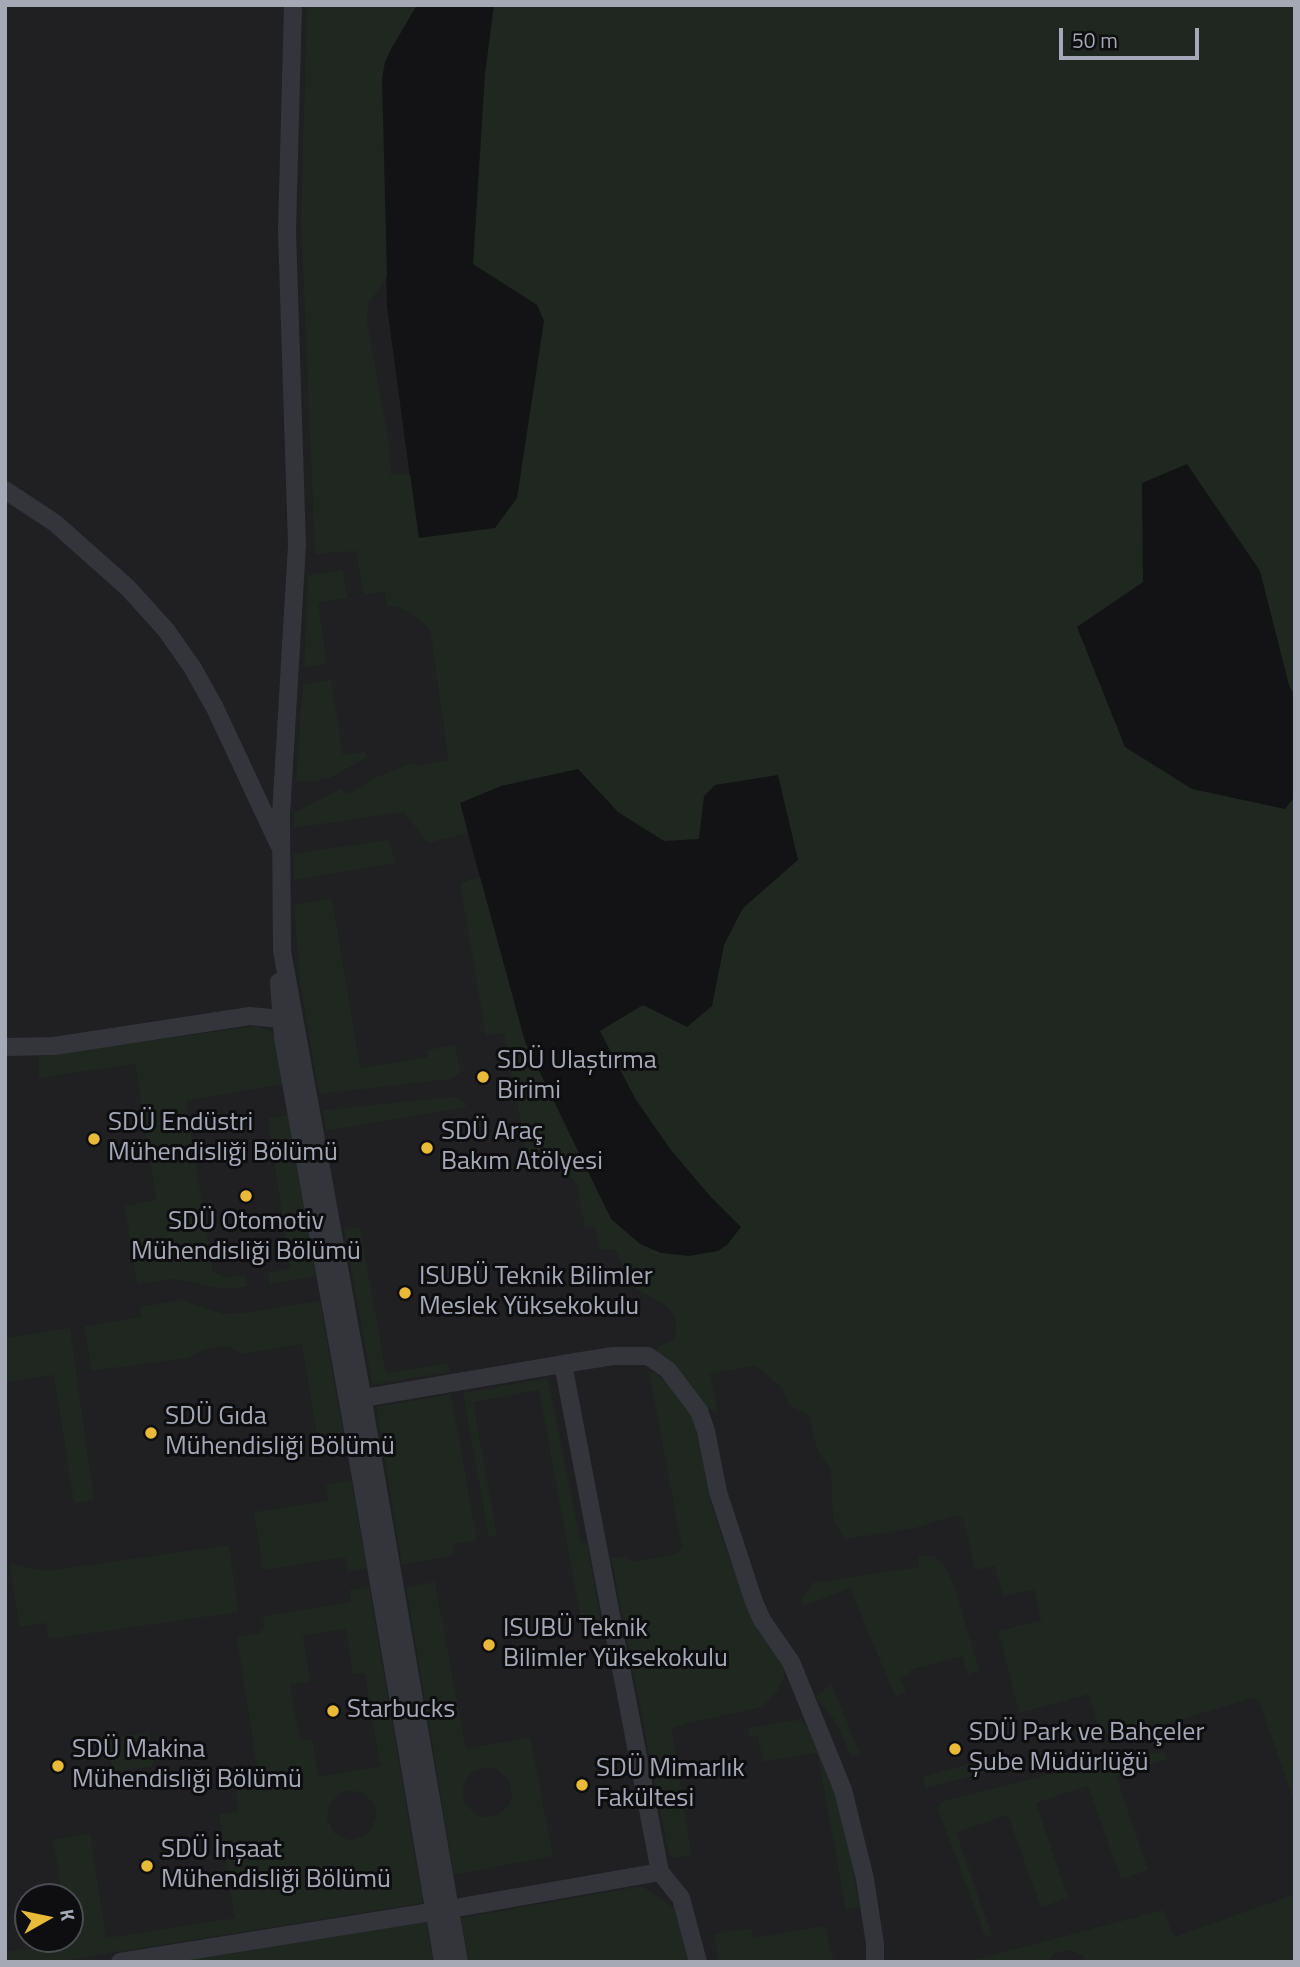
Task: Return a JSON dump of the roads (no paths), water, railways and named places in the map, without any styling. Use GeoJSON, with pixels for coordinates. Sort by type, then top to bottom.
{"type":"FeatureCollection","features":[{"type":"Feature","properties":{"kind":"street"},"geometry":{"type":"LineString","coordinates":[[293,5],[288,231],[297,545],[281,848],[282,951],[279,987],[355,1400],[442,1910],[459,1962]]}},
{"type":"Feature","properties":{"kind":"street"},"geometry":{"type":"LineString","coordinates":[[5,490],[55,523],[128,588],[166,630],[192,667],[215,708],[281,848]]}},
{"type":"Feature","properties":{"kind":"street"},"geometry":{"type":"LineString","coordinates":[[5,1047],[54,1046],[250,1016],[287,1019]]}},
{"type":"Feature","properties":{"kind":"street"},"geometry":{"type":"LineString","coordinates":[[355,1400],[613,1356],[648,1356],[667,1370],[699,1411],[706,1431],[718,1492],[754,1602],[762,1619],[791,1662],[843,1790],[865,1879],[873,1927],[875,1962]]}},
{"type":"Feature","properties":{"kind":"street"},"geometry":{"type":"LineString","coordinates":[[564,1364],[660,1872],[681,1898],[698,1962]]}},
{"type":"Feature","properties":{"kind":"street"},"geometry":{"type":"LineString","coordinates":[[120,1962],[660,1872]]}},
{"type":"Feature","properties":{"kind":"street"},"geometry":{"type":"LineString","coordinates":[[442,1910],[443,1962]]}},
{"type":"Feature","properties":{"kind":"place","name":"SDÜ Ulaştırma Birimi"},"geometry":{"type":"Point","coordinates":[483,1077]}},
{"type":"Feature","properties":{"kind":"place","name":"SDÜ Endüstri Mühendisliği Bölümü"},"geometry":{"type":"Point","coordinates":[94,1139]}},
{"type":"Feature","properties":{"kind":"place","name":"SDÜ Araç Bakım Atölyesi"},"geometry":{"type":"Point","coordinates":[427,1148]}},
{"type":"Feature","properties":{"kind":"place","name":"SDÜ Otomotiv Mühendisliği Bölümü"},"geometry":{"type":"Point","coordinates":[246,1196]}},
{"type":"Feature","properties":{"kind":"place","name":"ISUBÜ Teknik Bilimler Meslek Yüksekokulu"},"geometry":{"type":"Point","coordinates":[405,1293]}},
{"type":"Feature","properties":{"kind":"place","name":"SDÜ Gıda Mühendisliği Bölümü"},"geometry":{"type":"Point","coordinates":[151,1433]}},
{"type":"Feature","properties":{"kind":"place","name":"ISUBÜ Teknik Bilimler Yüksekokulu"},"geometry":{"type":"Point","coordinates":[489,1645]}},
{"type":"Feature","properties":{"kind":"place","name":"Starbucks"},"geometry":{"type":"Point","coordinates":[333,1711]}},
{"type":"Feature","properties":{"kind":"place","name":"SDÜ Park ve Bahçeler Şube Müdürlüğü"},"geometry":{"type":"Point","coordinates":[955,1749]}},
{"type":"Feature","properties":{"kind":"place","name":"SDÜ Makina Mühendisliği Bölümü"},"geometry":{"type":"Point","coordinates":[58,1766]}},
{"type":"Feature","properties":{"kind":"place","name":"SDÜ Mimarlık Fakültesi"},"geometry":{"type":"Point","coordinates":[582,1785]}},
{"type":"Feature","properties":{"kind":"place","name":"SDÜ İnşaat Mühendisliği Bölümü"},"geometry":{"type":"Point","coordinates":[147,1866]}}]}
